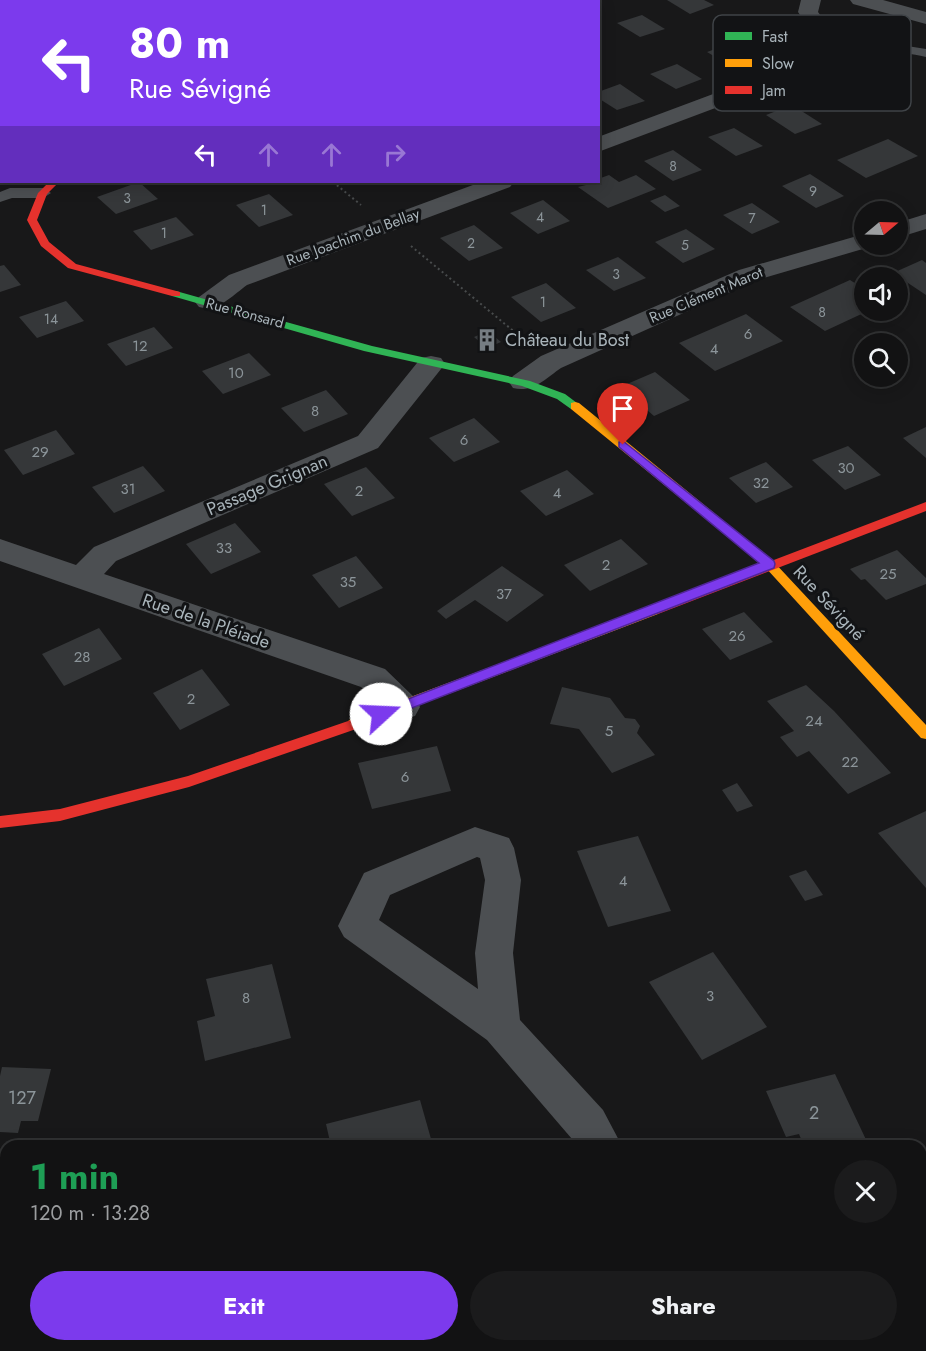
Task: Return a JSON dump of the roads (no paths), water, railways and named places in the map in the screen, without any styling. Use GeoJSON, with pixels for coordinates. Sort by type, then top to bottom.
{"type":"FeatureCollection","features":[{"type":"Feature","properties":{"kind":"street"},"geometry":{"type":"LineString","coordinates":[[810,15],[808,12],[811,0]]}},
{"type":"Feature","properties":{"kind":"street"},"geometry":{"type":"LineString","coordinates":[[860,0],[926,18]]}},
{"type":"Feature","properties":{"kind":"street"},"geometry":{"type":"LineString","coordinates":[[600,144],[713,102]]}},
{"type":"Feature","properties":{"kind":"street","name":"Rue Joachim du Bellay"},"geometry":{"type":"LineString","coordinates":[[208,303],[238,280],[499,183]]}},
{"type":"Feature","properties":{"kind":"street","name":"Rue Ronsard"},"geometry":{"type":"LineString","coordinates":[[49,187],[32,220],[45,244],[72,266],[431,364],[523,382]]}},
{"type":"Feature","properties":{"kind":"street"},"geometry":{"type":"LineString","coordinates":[[908,227],[926,221]]}},
{"type":"Feature","properties":{"kind":"street","name":"Rue Clément Marot"},"geometry":{"type":"LineString","coordinates":[[523,382],[551,362],[748,275],[854,244]]}},
{"type":"Feature","properties":{"kind":"street","name":"Passage Grignan"},"geometry":{"type":"LineString","coordinates":[[82,578],[105,554],[368,441],[431,364]]}},
{"type":"Feature","properties":{"kind":"street","name":"Rue Sévigné"},"geometry":{"type":"LineString","coordinates":[[523,382],[568,400],[769,564],[926,734]]}},
{"type":"Feature","properties":{"kind":"street"},"geometry":{"type":"LineString","coordinates":[[0,822],[60,815],[189,781],[403,707],[769,564],[926,506]]}},
{"type":"Feature","properties":{"kind":"street","name":"Rue de la Pléiade"},"geometry":{"type":"LineString","coordinates":[[0,550],[373,678],[403,707]]}},
{"type":"Feature","properties":{"kind":"street"},"geometry":{"type":"LineString","coordinates":[[501,1027],[494,954],[503,880],[496,848],[475,842],[377,884],[357,926],[501,1027],[588,1124],[598,1140]]}},
{"type":"Feature","properties":{"kind":"lane"},"geometry":{"type":"LineString","coordinates":[[911,49],[926,53]]}},
{"type":"Feature","properties":{"kind":"lane"},"geometry":{"type":"LineString","coordinates":[[0,197],[10,193],[49,187]]}},
{"type":"Feature","properties":{"kind":"place","name":"Château du Bost"},"geometry":{"type":"Point","coordinates":[487,340]}}]}
